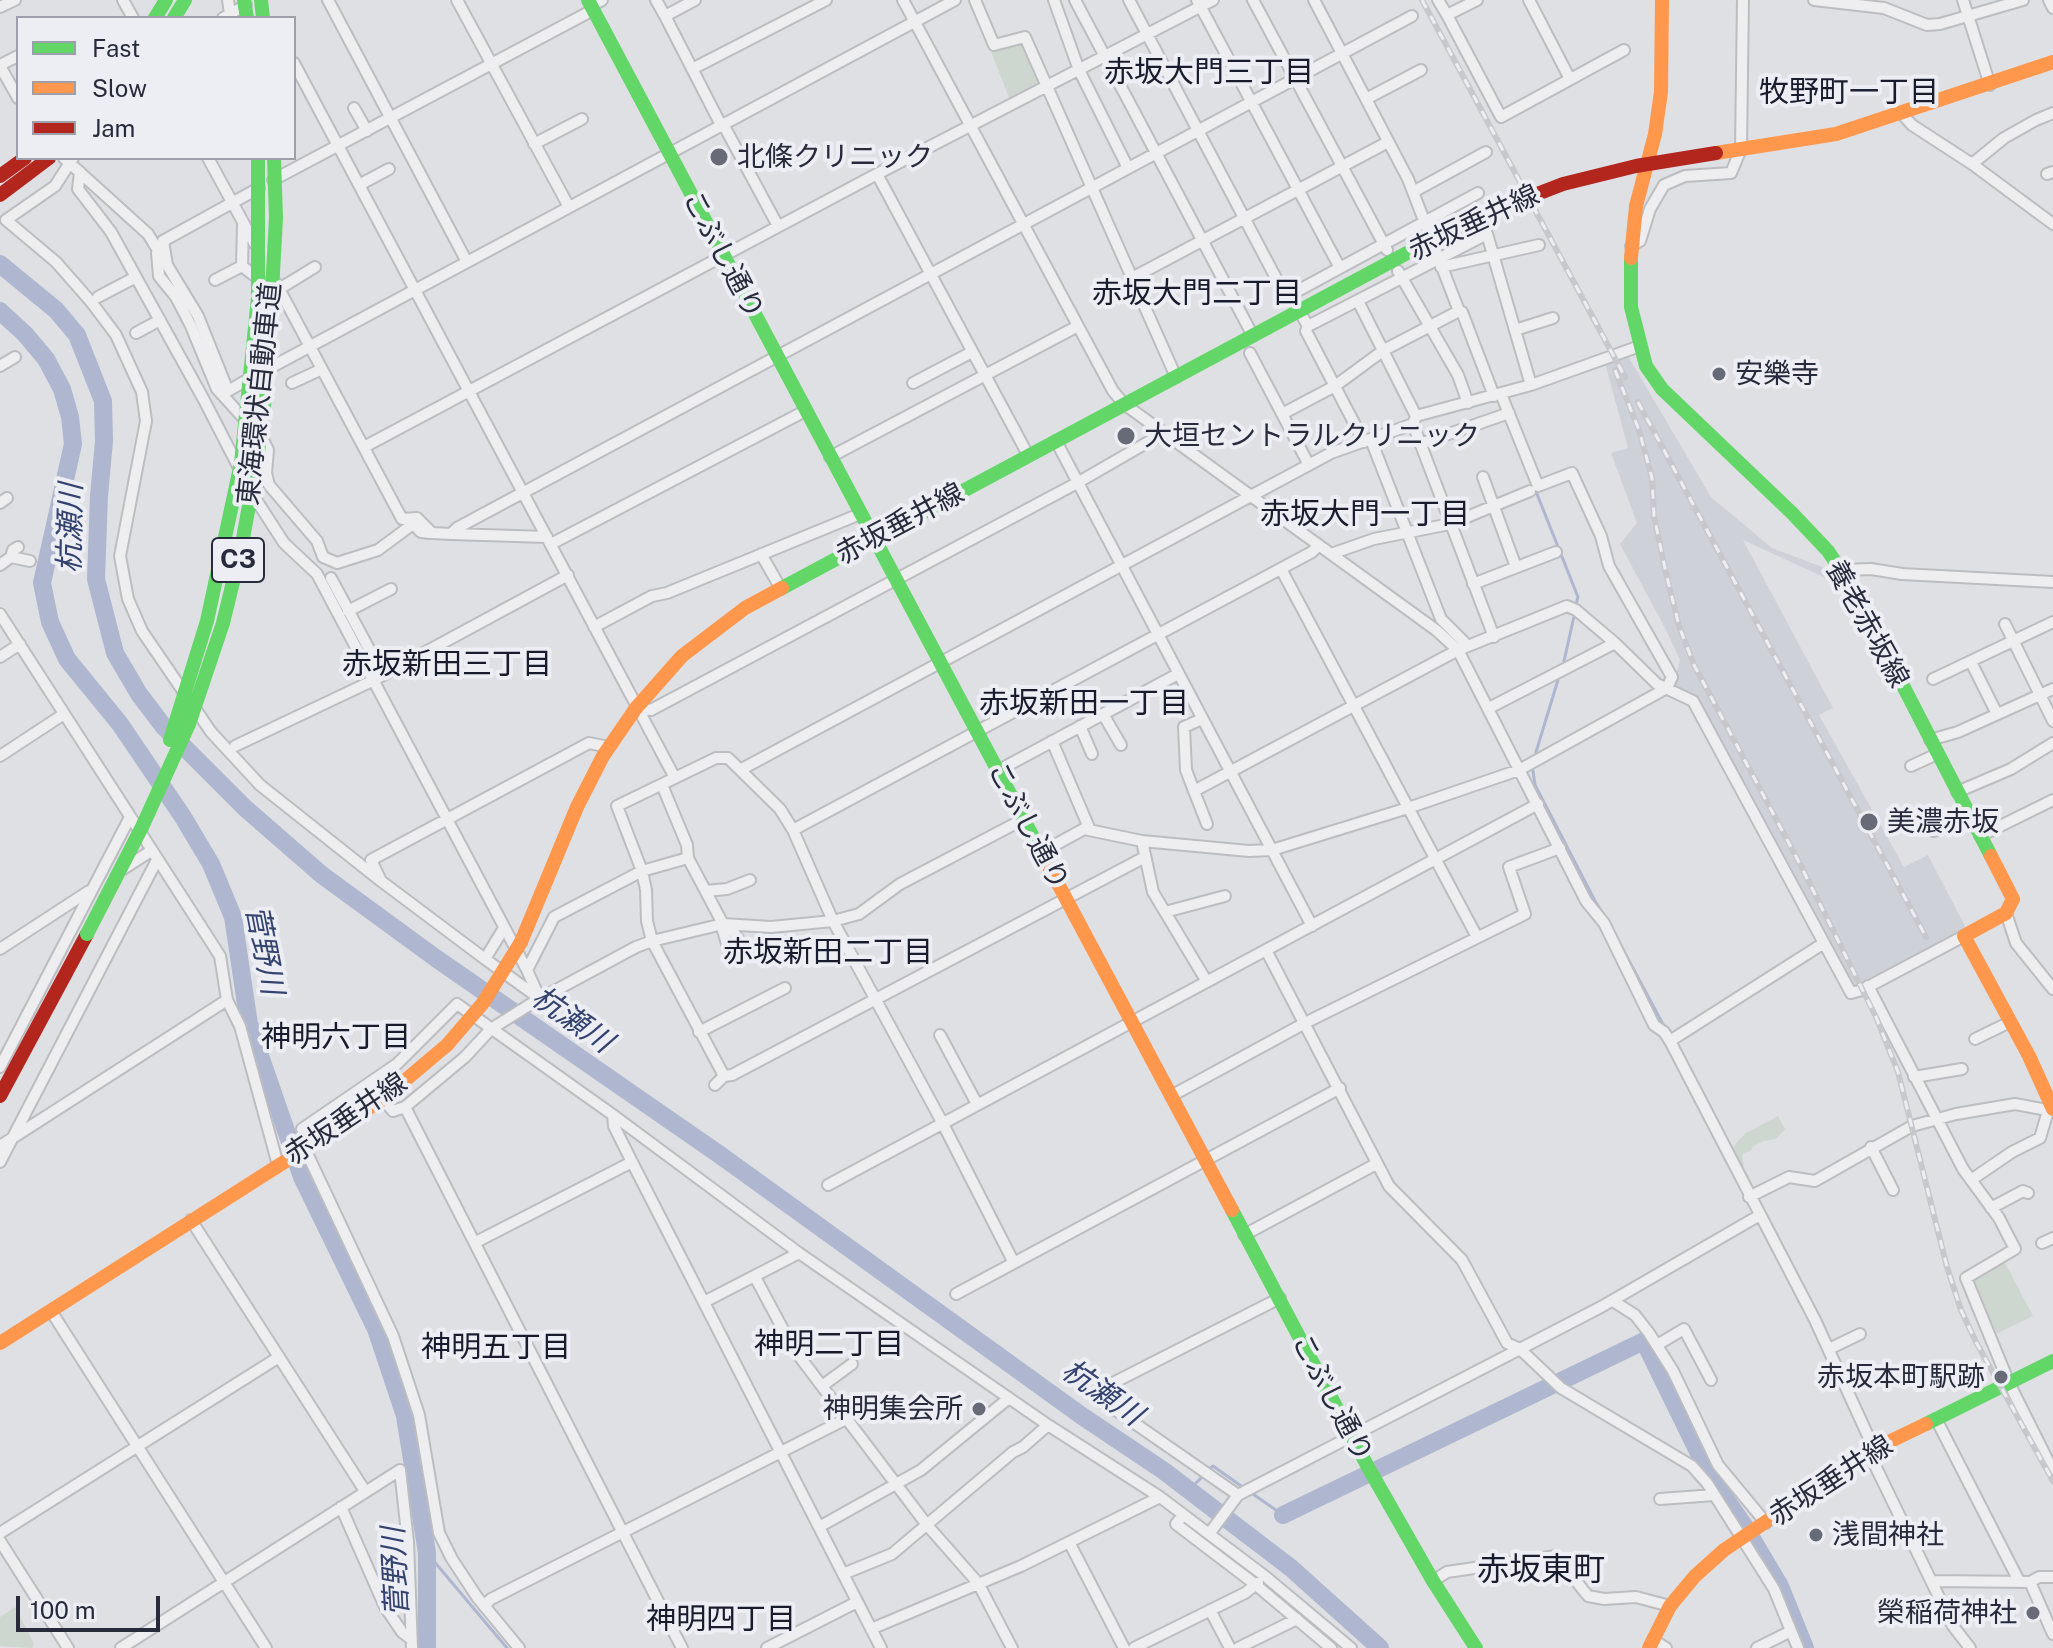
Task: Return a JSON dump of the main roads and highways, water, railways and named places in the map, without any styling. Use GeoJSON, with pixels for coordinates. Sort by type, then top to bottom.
{"type":"FeatureCollection","features":[{"type":"Feature","properties":{"kind":"main road","name":"養老赤坂線"},"geometry":{"type":"LineString","coordinates":[[1662,0],[1661,92],[1655,134],[1636,206],[1631,246],[1631,307],[1640,346],[1652,377],[1662,389],[1792,513],[1843,570],[2013,899],[2006,913],[1964,936],[2010,1022],[2051,1110]]}},
{"type":"Feature","properties":{"kind":"main road","name":"こぶし通り"},"geometry":{"type":"LineString","coordinates":[[593,4],[669,154],[1244,1235],[1372,1473],[1433,1581],[1476,1648]]}},
{"type":"Feature","properties":{"kind":"main road","name":"赤坂垂井線"},"geometry":{"type":"LineString","coordinates":[[0,1343],[383,1099],[447,1045],[483,1003],[521,942],[577,807],[609,747],[636,708],[682,656],[745,608],[1422,245],[1493,211],[1563,184],[1636,166],[1836,134],[2053,62]]}},
{"type":"Feature","properties":{"kind":"main road"},"geometry":{"type":"LineString","coordinates":[[0,176],[22,160]]}},
{"type":"Feature","properties":{"kind":"main road"},"geometry":{"type":"LineString","coordinates":[[0,195],[46,160]]}},
{"type":"Feature","properties":{"kind":"main road","name":"東海環状自動車道"},"geometry":{"type":"LineString","coordinates":[[87,934],[159,771],[190,682],[224,549],[241,463],[251,384],[258,298],[258,160]]}},
{"type":"Feature","properties":{"kind":"main road","name":"東海環状自動車道"},"geometry":{"type":"LineString","coordinates":[[0,1096],[142,827],[189,724],[223,623],[256,468],[267,382],[275,260],[274,160]]}},
{"type":"Feature","properties":{"kind":"main road","name":"赤坂垂井線"},"geometry":{"type":"LineString","coordinates":[[1656,1645],[1670,1606],[1695,1576],[1751,1532],[1872,1451],[2053,1361]]}},
{"type":"Feature","properties":{"kind":"waterway"},"geometry":{"type":"LineString","coordinates":[[1320,0],[1366,88]]}},
{"type":"Feature","properties":{"kind":"waterway","name":"杭瀬川"},"geometry":{"type":"LineString","coordinates":[[0,264],[56,310],[77,335],[103,401],[104,441],[96,579],[115,653],[139,694],[164,727],[245,808],[322,875],[437,959],[720,1155],[1082,1416],[1164,1471],[1291,1568],[1380,1648]]}},
{"type":"Feature","properties":{"kind":"waterway","name":"菅野川"},"geometry":{"type":"LineString","coordinates":[[0,311],[46,359],[62,389],[70,417],[73,444],[42,583],[50,622],[67,659],[120,724],[211,864],[233,917],[249,1024],[302,1177],[376,1329],[405,1416],[427,1553],[427,1648]]}},
{"type":"Feature","properties":{"kind":"waterway"},"geometry":{"type":"LineString","coordinates":[[1535,489],[1578,597],[1576,605]]}},
{"type":"Feature","properties":{"kind":"waterway"},"geometry":{"type":"LineString","coordinates":[[1564,661],[1575,612]]}},
{"type":"Feature","properties":{"kind":"waterway"},"geometry":{"type":"LineString","coordinates":[[1536,752],[1558,680]]}},
{"type":"Feature","properties":{"kind":"waterway"},"geometry":{"type":"LineString","coordinates":[[1533,771],[1535,785],[1609,923]]}},
{"type":"Feature","properties":{"kind":"waterway"},"geometry":{"type":"LineString","coordinates":[[1620,944],[1665,1028]]}},
{"type":"Feature","properties":{"kind":"waterway"},"geometry":{"type":"LineString","coordinates":[[1283,1515],[1644,1341],[1711,1478],[1780,1586],[1805,1648]]}},
{"type":"Feature","properties":{"kind":"waterway"},"geometry":{"type":"LineString","coordinates":[[1208,1470],[1213,1466],[1244,1488]]}},
{"type":"Feature","properties":{"kind":"waterway"},"geometry":{"type":"LineString","coordinates":[[1189,1490],[1203,1476]]}},
{"type":"Feature","properties":{"kind":"waterway"},"geometry":{"type":"LineString","coordinates":[[1250,1492],[1283,1515]]}},
{"type":"Feature","properties":{"kind":"waterway"},"geometry":{"type":"LineString","coordinates":[[427,1553],[507,1648]]}},
{"type":"Feature","properties":{"kind":"railway"},"geometry":{"type":"LineString","coordinates":[[1422,0],[1625,377]]}},
{"type":"Feature","properties":{"kind":"railway"},"geometry":{"type":"LineString","coordinates":[[1615,370],[1639,430],[1652,478],[1654,516],[1666,573],[1679,626],[1694,665],[1800,864],[1876,1017],[1898,1072],[1947,1267],[1961,1310],[2053,1481]]}},
{"type":"Feature","properties":{"kind":"railway"},"geometry":{"type":"LineString","coordinates":[[1638,402],[1926,937]]}},
{"type":"Feature","properties":{"kind":"place","name":"北條クリニック"},"geometry":{"type":"Point","coordinates":[719,157]}},
{"type":"Feature","properties":{"kind":"place","name":"安樂寺"},"geometry":{"type":"Point","coordinates":[1719,374]}},
{"type":"Feature","properties":{"kind":"place","name":"大垣セントラルクリニック"},"geometry":{"type":"Point","coordinates":[1126,436]}},
{"type":"Feature","properties":{"kind":"place","name":"美濃赤坂"},"geometry":{"type":"Point","coordinates":[1869,822]}},
{"type":"Feature","properties":{"kind":"place","name":"赤坂本町駅跡"},"geometry":{"type":"Point","coordinates":[2001,1377]}},
{"type":"Feature","properties":{"kind":"place","name":"神明集会所"},"geometry":{"type":"Point","coordinates":[979,1409]}},
{"type":"Feature","properties":{"kind":"place","name":"浅間神社"},"geometry":{"type":"Point","coordinates":[1816,1535]}},
{"type":"Feature","properties":{"kind":"place","name":"榮稲荷神社"},"geometry":{"type":"Point","coordinates":[2033,1613]}},
{"type":"Feature","properties":{"kind":"district","name":"赤坂大門三丁目"},"geometry":{"type":"Point","coordinates":[1209,73]}},
{"type":"Feature","properties":{"kind":"district","name":"牧野町一丁目"},"geometry":{"type":"Point","coordinates":[1849,93]}},
{"type":"Feature","properties":{"kind":"district","name":"赤坂大門二丁目"},"geometry":{"type":"Point","coordinates":[1197,294]}},
{"type":"Feature","properties":{"kind":"district","name":"赤坂大門一丁目"},"geometry":{"type":"Point","coordinates":[1365,515]}},
{"type":"Feature","properties":{"kind":"district","name":"赤坂新田三丁目"},"geometry":{"type":"Point","coordinates":[447,665]}},
{"type":"Feature","properties":{"kind":"district","name":"赤坂新田一丁目"},"geometry":{"type":"Point","coordinates":[1084,704]}},
{"type":"Feature","properties":{"kind":"district","name":"赤坂新田二丁目"},"geometry":{"type":"Point","coordinates":[828,953]}},
{"type":"Feature","properties":{"kind":"district","name":"神明六丁目"},"geometry":{"type":"Point","coordinates":[336,1038]}},
{"type":"Feature","properties":{"kind":"district","name":"神明二丁目"},"geometry":{"type":"Point","coordinates":[829,1345]}},
{"type":"Feature","properties":{"kind":"district","name":"神明五丁目"},"geometry":{"type":"Point","coordinates":[496,1348]}},
{"type":"Feature","properties":{"kind":"district","name":"赤坂東町"},"geometry":{"type":"Point","coordinates":[1541,1570]}},
{"type":"Feature","properties":{"kind":"district","name":"神明四丁目"},"geometry":{"type":"Point","coordinates":[721,1620]}}]}
